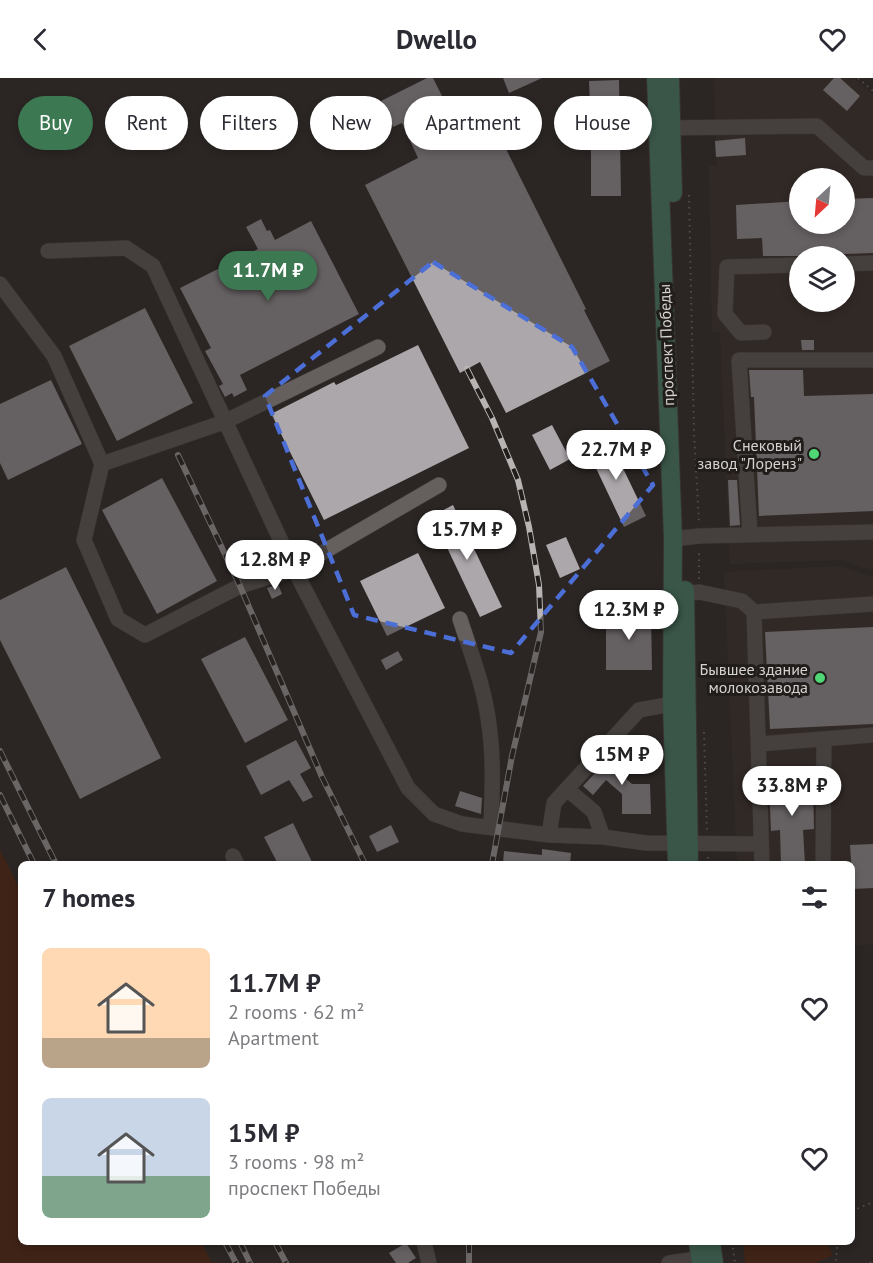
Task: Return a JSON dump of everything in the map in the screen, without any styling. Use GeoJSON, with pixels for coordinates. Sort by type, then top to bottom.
{"type":"FeatureCollection","features":[{"type":"Feature","properties":{"kind":"main road","name":"проспект Победы"},"geometry":{"type":"LineString","coordinates":[[656,78],[665,128],[686,538],[682,844],[678,861]]}},
{"type":"Feature","properties":{"kind":"main road","name":"проспект Победы"},"geometry":{"type":"LineString","coordinates":[[665,128],[670,78]]}},
{"type":"Feature","properties":{"kind":"main road","name":"проспект Победы"},"geometry":{"type":"LineString","coordinates":[[685,594],[672,705],[682,844],[688,861]]}},
{"type":"Feature","properties":{"kind":"lane"},"geometry":{"type":"LineString","coordinates":[[665,128],[817,126],[864,168],[873,168]]}},
{"type":"Feature","properties":{"kind":"lane"},"geometry":{"type":"LineString","coordinates":[[48,251],[126,248],[153,266],[294,569],[408,788],[434,814],[462,824],[549,835],[603,837],[646,843],[761,844]]}},
{"type":"Feature","properties":{"kind":"lane"},"geometry":{"type":"LineString","coordinates":[[855,264],[873,263]]}},
{"type":"Feature","properties":{"kind":"lane"},"geometry":{"type":"LineString","coordinates":[[764,332],[741,333],[725,314],[727,267],[789,265]]}},
{"type":"Feature","properties":{"kind":"lane"},"geometry":{"type":"LineString","coordinates":[[0,284],[54,356],[102,464],[84,540],[118,620],[144,635],[240,586],[294,569],[439,485]]}},
{"type":"Feature","properties":{"kind":"lane"},"geometry":{"type":"LineString","coordinates":[[102,464],[224,422],[378,347]]}},
{"type":"Feature","properties":{"kind":"lane"},"geometry":{"type":"LineString","coordinates":[[750,534],[739,360],[873,360]]}},
{"type":"Feature","properties":{"kind":"lane"},"geometry":{"type":"LineString","coordinates":[[686,538],[750,534],[873,532]]}},
{"type":"Feature","properties":{"kind":"lane"},"geometry":{"type":"LineString","coordinates":[[685,594],[741,601],[754,612],[873,604]]}},
{"type":"Feature","properties":{"kind":"lane"},"geometry":{"type":"LineString","coordinates":[[754,612],[762,861]]}},
{"type":"Feature","properties":{"kind":"lane"},"geometry":{"type":"LineString","coordinates":[[460,619],[481,685],[489,723],[493,760],[490,827]]}},
{"type":"Feature","properties":{"kind":"lane"},"geometry":{"type":"LineString","coordinates":[[549,835],[554,803],[639,710],[672,705]]}},
{"type":"Feature","properties":{"kind":"lane"},"geometry":{"type":"LineString","coordinates":[[758,744],[873,735]]}},
{"type":"Feature","properties":{"kind":"lane"},"geometry":{"type":"LineString","coordinates":[[823,861],[824,739]]}},
{"type":"Feature","properties":{"kind":"lane"},"geometry":{"type":"LineString","coordinates":[[567,789],[594,812],[603,837]]}},
{"type":"Feature","properties":{"kind":"lane"},"geometry":{"type":"LineString","coordinates":[[425,1245],[429,1263]]}},
{"type":"Feature","properties":{"kind":"lane"},"geometry":{"type":"LineString","coordinates":[[669,1263],[706,1254]]}},
{"type":"Feature","properties":{"kind":"path"},"geometry":{"type":"LineString","coordinates":[[858,78],[873,91]]}},
{"type":"Feature","properties":{"kind":"path"},"geometry":{"type":"LineString","coordinates":[[685,594],[686,538],[694,434],[689,196]]}},
{"type":"Feature","properties":{"kind":"path"},"geometry":{"type":"LineString","coordinates":[[704,723],[708,861]]}},
{"type":"Feature","properties":{"kind":"path"},"geometry":{"type":"LineString","coordinates":[[855,1210],[873,1202]]}},
{"type":"Feature","properties":{"kind":"path"},"geometry":{"type":"LineString","coordinates":[[732,1245],[735,1263]]}},
{"type":"Feature","properties":{"kind":"path"},"geometry":{"type":"LineString","coordinates":[[836,1245],[836,1263]]}},
{"type":"Feature","properties":{"kind":"highlighted area"},"geometry":{"type":"Polygon","coordinates":[[[433,262],[572,347],[653,485],[511,653],[354,615],[265,396],[433,262]]]}},
{"type":"Feature","properties":{"kind":"shaded area"},"geometry":{"type":"Polygon","coordinates":[[[714,78],[853,78],[873,95],[873,571],[842,560],[730,564],[720,331],[712,332],[709,166],[717,166],[714,78]]]}},
{"type":"Feature","properties":{"kind":"shaded area"},"geometry":{"type":"Polygon","coordinates":[[[839,566],[873,577],[873,944],[855,946],[855,861],[737,861],[724,572],[839,566]]]}},
{"type":"Feature","properties":{"kind":"shaded area"},"geometry":{"type":"Polygon","coordinates":[[[0,850],[18,885],[18,1245],[203,1245],[212,1263],[0,1263],[0,850]]]}},
{"type":"Feature","properties":{"kind":"shaded area"},"geometry":{"type":"Polygon","coordinates":[[[743,1245],[828,1245],[833,1255],[816,1263],[745,1263],[743,1245]]]}},
{"type":"Feature","properties":{"kind":"building"},"geometry":{"type":"Polygon","coordinates":[[[427,78],[433,78],[442,96],[404,96],[404,127],[402,123],[393,127],[392,125],[391,96],[427,78]]]}},
{"type":"Feature","properties":{"kind":"building"},"geometry":{"type":"Polygon","coordinates":[[[503,78],[542,78],[509,93],[503,78]]]}},
{"type":"Feature","properties":{"kind":"building"},"geometry":{"type":"Polygon","coordinates":[[[834,78],[840,78],[860,96],[847,111],[823,90],[834,78]]]}},
{"type":"Feature","properties":{"kind":"building"},"geometry":{"type":"Polygon","coordinates":[[[619,80],[619,96],[590,96],[589,81],[619,80]]]}},
{"type":"Feature","properties":{"kind":"building"},"geometry":{"type":"Polygon","coordinates":[[[745,138],[746,155],[716,157],[715,141],[745,138]]]}},
{"type":"Feature","properties":{"kind":"building"},"geometry":{"type":"Polygon","coordinates":[[[414,150],[506,150],[610,361],[506,413],[480,362],[460,373],[365,185],[418,158],[414,150]]]}},
{"type":"Feature","properties":{"kind":"building"},"geometry":{"type":"Polygon","coordinates":[[[591,150],[620,150],[621,196],[591,196],[591,150]]]}},
{"type":"Feature","properties":{"kind":"building"},"geometry":{"type":"Polygon","coordinates":[[[873,198],[873,253],[855,254],[855,246],[789,246],[789,256],[763,256],[762,238],[737,239],[736,205],[789,202],[789,234],[855,234],[855,199],[873,198]]]}},
{"type":"Feature","properties":{"kind":"building"},"geometry":{"type":"Polygon","coordinates":[[[261,219],[275,240],[311,221],[359,314],[240,375],[247,390],[234,397],[232,393],[225,397],[219,386],[223,384],[205,351],[211,348],[180,288],[258,249],[246,227],[261,219]]]}},
{"type":"Feature","properties":{"kind":"building"},"geometry":{"type":"Polygon","coordinates":[[[145,308],[193,403],[117,441],[69,346],[145,308]]]}},
{"type":"Feature","properties":{"kind":"building"},"geometry":{"type":"Polygon","coordinates":[[[801,340],[814,340],[814,350],[802,350],[801,340]]]}},
{"type":"Feature","properties":{"kind":"building"},"geometry":{"type":"Polygon","coordinates":[[[418,345],[469,448],[324,520],[271,414],[334,382],[336,385],[418,345]]]}},
{"type":"Feature","properties":{"kind":"building","name":"Снековый завод \"Лоренз\""},"geometry":{"type":"Polygon","coordinates":[[[749,370],[803,370],[804,396],[873,394],[873,511],[759,516],[754,397],[751,397],[749,370]]]}},
{"type":"Feature","properties":{"kind":"building"},"geometry":{"type":"Polygon","coordinates":[[[51,380],[82,444],[8,480],[0,463],[0,404],[51,380]]]}},
{"type":"Feature","properties":{"kind":"building"},"geometry":{"type":"Polygon","coordinates":[[[552,425],[570,459],[550,470],[532,435],[552,425]]]}},
{"type":"Feature","properties":{"kind":"building"},"geometry":{"type":"Polygon","coordinates":[[[607,435],[646,516],[624,527],[585,445],[607,435]]]}},
{"type":"Feature","properties":{"kind":"building"},"geometry":{"type":"Polygon","coordinates":[[[162,478],[217,581],[157,614],[102,510],[162,478]]]}},
{"type":"Feature","properties":{"kind":"building"},"geometry":{"type":"Polygon","coordinates":[[[728,480],[737,480],[740,525],[730,526],[728,480]]]}},
{"type":"Feature","properties":{"kind":"building"},"geometry":{"type":"Polygon","coordinates":[[[453,505],[502,607],[480,617],[432,516],[453,505]]]}},
{"type":"Feature","properties":{"kind":"building"},"geometry":{"type":"Polygon","coordinates":[[[566,537],[580,569],[560,578],[546,545],[566,537]]]}},
{"type":"Feature","properties":{"kind":"building"},"geometry":{"type":"Polygon","coordinates":[[[418,553],[445,608],[387,636],[360,581],[418,553]]]}},
{"type":"Feature","properties":{"kind":"building"},"geometry":{"type":"Polygon","coordinates":[[[66,567],[161,758],[80,799],[0,640],[0,600],[66,567]]]}},
{"type":"Feature","properties":{"kind":"building"},"geometry":{"type":"Polygon","coordinates":[[[278,584],[282,594],[272,599],[267,588],[278,584]]]}},
{"type":"Feature","properties":{"kind":"building"},"geometry":{"type":"Polygon","coordinates":[[[651,612],[652,670],[606,670],[606,613],[651,612]]]}},
{"type":"Feature","properties":{"kind":"building","name":"Бывшее здание молокозавода"},"geometry":{"type":"Polygon","coordinates":[[[873,627],[873,724],[770,729],[765,632],[873,627]]]}},
{"type":"Feature","properties":{"kind":"building"},"geometry":{"type":"Polygon","coordinates":[[[245,637],[288,720],[245,743],[201,659],[245,637]]]}},
{"type":"Feature","properties":{"kind":"building"},"geometry":{"type":"Polygon","coordinates":[[[398,651],[403,660],[386,670],[381,660],[398,651]]]}},
{"type":"Feature","properties":{"kind":"building"},"geometry":{"type":"Polygon","coordinates":[[[296,740],[311,768],[300,774],[313,797],[303,802],[289,780],[261,795],[246,766],[296,740]]]}},
{"type":"Feature","properties":{"kind":"building"},"geometry":{"type":"Polygon","coordinates":[[[618,748],[627,756],[616,770],[632,784],[650,784],[651,814],[622,814],[622,794],[606,780],[593,795],[583,786],[618,748]]]}},
{"type":"Feature","properties":{"kind":"building"},"geometry":{"type":"Polygon","coordinates":[[[813,781],[814,829],[803,830],[805,861],[781,861],[780,830],[771,831],[769,783],[813,781]]]}},
{"type":"Feature","properties":{"kind":"building"},"geometry":{"type":"Polygon","coordinates":[[[460,791],[482,798],[481,814],[455,806],[460,791]]]}},
{"type":"Feature","properties":{"kind":"building"},"geometry":{"type":"Polygon","coordinates":[[[293,823],[312,861],[276,861],[264,837],[293,823]]]}},
{"type":"Feature","properties":{"kind":"building"},"geometry":{"type":"Polygon","coordinates":[[[391,825],[399,842],[377,852],[369,836],[391,825]]]}},
{"type":"Feature","properties":{"kind":"building"},"geometry":{"type":"Polygon","coordinates":[[[873,844],[873,888],[855,889],[855,861],[851,861],[850,845],[873,844]]]}},
{"type":"Feature","properties":{"kind":"building"},"geometry":{"type":"Polygon","coordinates":[[[542,849],[571,853],[570,861],[503,861],[504,851],[542,855],[542,849]]]}},
{"type":"Feature","properties":{"kind":"building"},"geometry":{"type":"Polygon","coordinates":[[[403,1245],[407,1245],[416,1258],[408,1263],[396,1263],[389,1253],[403,1245]]]}},
{"type":"Feature","properties":{"kind":"railway"},"geometry":{"type":"LineString","coordinates":[[467,369],[492,418],[518,480],[539,585],[541,632],[512,756],[493,861]]}},
{"type":"Feature","properties":{"kind":"railway"},"geometry":{"type":"LineString","coordinates":[[178,455],[240,586],[322,777],[364,861]]}},
{"type":"Feature","properties":{"kind":"railway"},"geometry":{"type":"LineString","coordinates":[[0,751],[55,861]]}},
{"type":"Feature","properties":{"kind":"railway"},"geometry":{"type":"LineString","coordinates":[[0,795],[33,861]]}},
{"type":"Feature","properties":{"kind":"railway"},"geometry":{"type":"LineString","coordinates":[[227,1245],[236,1263]]}},
{"type":"Feature","properties":{"kind":"railway"},"geometry":{"type":"LineString","coordinates":[[241,1245],[250,1263]]}},
{"type":"Feature","properties":{"kind":"railway"},"geometry":{"type":"LineString","coordinates":[[277,1245],[286,1263]]}},
{"type":"Feature","properties":{"kind":"railway"},"geometry":{"type":"LineString","coordinates":[[469,1245],[469,1263]]}},
{"type":"Feature","properties":{"kind":"place","name":"Снековый завод \"Лоренз\""},"geometry":{"type":"Point","coordinates":[814,454]}},
{"type":"Feature","properties":{"kind":"place","name":"Бывшее здание молокозавода"},"geometry":{"type":"Point","coordinates":[820,678]}}]}
